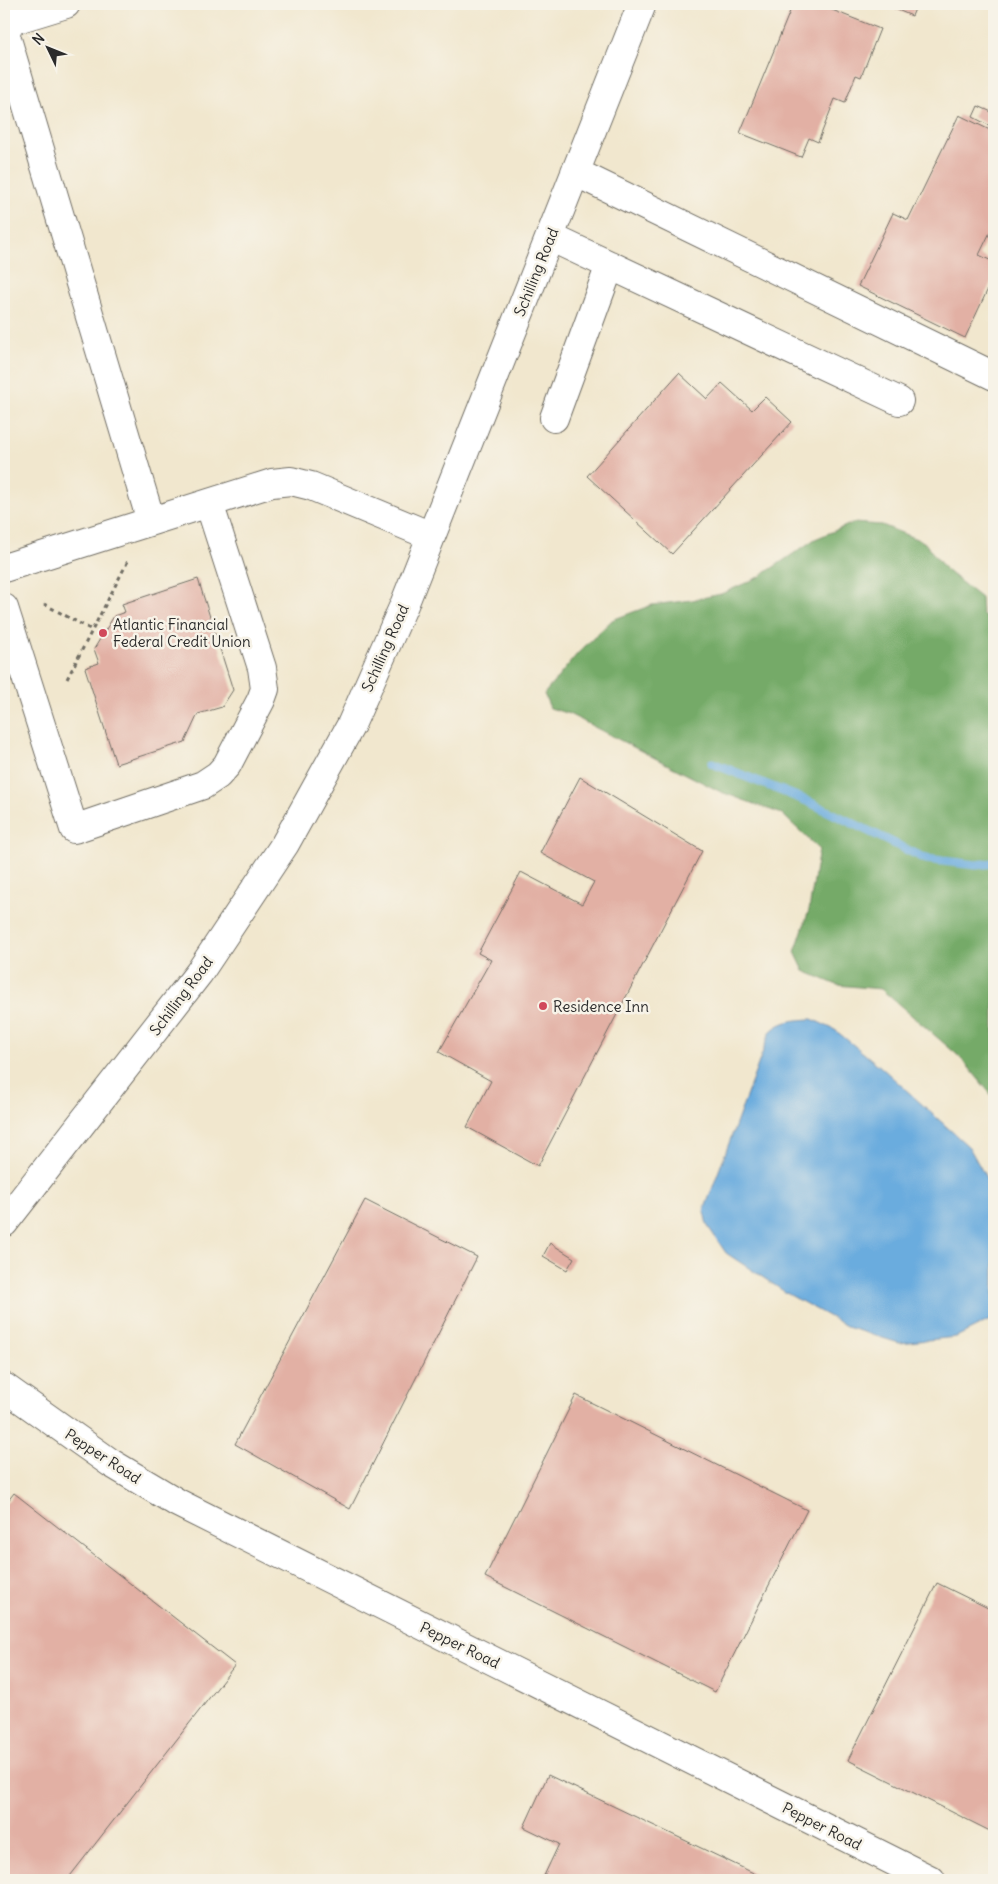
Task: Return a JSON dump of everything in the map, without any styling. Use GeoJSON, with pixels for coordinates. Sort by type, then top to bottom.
{"type":"FeatureCollection","features":[{"type":"Feature","properties":{"kind":"street"},"geometry":{"type":"LineString","coordinates":[[4,23],[66,4]]}},
{"type":"Feature","properties":{"kind":"street","name":"Schilling Road"},"geometry":{"type":"LineString","coordinates":[[4,1223],[200,973],[280,852],[351,725],[404,605],[642,4]]}},
{"type":"Feature","properties":{"kind":"street"},"geometry":{"type":"LineString","coordinates":[[4,29],[151,521]]}},
{"type":"Feature","properties":{"kind":"street"},"geometry":{"type":"LineString","coordinates":[[575,172],[994,376]]}},
{"type":"Feature","properties":{"kind":"street"},"geometry":{"type":"LineString","coordinates":[[550,237],[899,401]]}},
{"type":"Feature","properties":{"kind":"street"},"geometry":{"type":"LineString","coordinates":[[554,418],[610,265]]}},
{"type":"Feature","properties":{"kind":"street"},"geometry":{"type":"LineString","coordinates":[[4,568],[272,483],[291,481],[311,486],[431,536]]}},
{"type":"Feature","properties":{"kind":"street"},"geometry":{"type":"LineString","coordinates":[[4,608],[74,829],[203,785],[218,775],[228,765],[265,689],[262,668],[209,503]]}},
{"type":"Feature","properties":{"kind":"street","name":"Pepper Road"},"geometry":{"type":"LineString","coordinates":[[4,1387],[103,1458],[178,1503],[930,1880]]}},
{"type":"Feature","properties":{"kind":"path"},"geometry":{"type":"LineString","coordinates":[[67,679],[132,552]]}},
{"type":"Feature","properties":{"kind":"path"},"geometry":{"type":"LineString","coordinates":[[44,604],[92,630]]}},
{"type":"Feature","properties":{"kind":"green space"},"geometry":{"type":"Polygon","coordinates":[[[853,523],[882,525],[924,542],[946,570],[981,598],[982,614],[994,625],[994,1098],[961,1058],[881,989],[837,985],[804,971],[795,952],[809,910],[819,849],[782,814],[721,792],[569,714],[550,708],[544,694],[578,653],[612,620],[652,605],[721,594],[759,577],[815,539],[853,523]]]}},
{"type":"Feature","properties":{"kind":"water"},"geometry":{"type":"Polygon","coordinates":[[[812,1019],[835,1030],[882,1068],[969,1147],[994,1192],[994,1318],[956,1337],[899,1343],[850,1328],[788,1294],[726,1253],[707,1225],[704,1211],[770,1032],[784,1023],[794,1020],[812,1019]]]}},
{"type":"Feature","properties":{"kind":"building"},"geometry":{"type":"Polygon","coordinates":[[[793,4],[817,4],[880,29],[861,77],[856,75],[845,103],[835,99],[818,142],[809,138],[801,157],[740,133],[793,4]]]}},
{"type":"Feature","properties":{"kind":"building"},"geometry":{"type":"Polygon","coordinates":[[[883,4],[917,4],[912,16],[883,4]]]}},
{"type":"Feature","properties":{"kind":"building"},"geometry":{"type":"Polygon","coordinates":[[[978,106],[994,113],[994,128],[973,117],[978,106]]]}},
{"type":"Feature","properties":{"kind":"building"},"geometry":{"type":"Polygon","coordinates":[[[959,115],[994,132],[994,224],[979,255],[994,262],[994,276],[965,338],[858,286],[893,213],[908,220],[959,115]]]}},
{"type":"Feature","properties":{"kind":"building"},"geometry":{"type":"Polygon","coordinates":[[[679,373],[707,399],[722,383],[752,410],[765,397],[792,422],[672,554],[587,476],[679,373]]]}},
{"type":"Feature","properties":{"kind":"building"},"geometry":{"type":"Polygon","coordinates":[[[198,579],[233,690],[222,707],[198,714],[185,742],[116,764],[85,668],[99,663],[94,649],[114,616],[125,612],[122,604],[198,579]]]}},
{"type":"Feature","properties":{"kind":"building","name":"Residence Inn"},"geometry":{"type":"Polygon","coordinates":[[[580,777],[702,851],[538,1166],[467,1127],[491,1081],[439,1052],[491,960],[478,953],[521,872],[582,904],[594,882],[540,853],[580,777]]]}},
{"type":"Feature","properties":{"kind":"building"},"geometry":{"type":"Polygon","coordinates":[[[365,1200],[477,1257],[350,1509],[235,1444],[365,1200]]]}},
{"type":"Feature","properties":{"kind":"building"},"geometry":{"type":"Polygon","coordinates":[[[550,1243],[574,1258],[567,1270],[543,1256],[550,1243]]]}},
{"type":"Feature","properties":{"kind":"building"},"geometry":{"type":"Polygon","coordinates":[[[576,1395],[807,1510],[715,1692],[485,1577],[576,1395]]]}},
{"type":"Feature","properties":{"kind":"building"},"geometry":{"type":"Polygon","coordinates":[[[14,1493],[235,1665],[67,1880],[4,1880],[4,1506],[14,1493]]]}},
{"type":"Feature","properties":{"kind":"building"},"geometry":{"type":"Polygon","coordinates":[[[937,1583],[994,1611],[994,1833],[848,1760],[937,1583]]]}},
{"type":"Feature","properties":{"kind":"building"},"geometry":{"type":"Polygon","coordinates":[[[548,1775],[768,1880],[542,1880],[559,1844],[524,1827],[548,1775]]]}},
{"type":"Feature","properties":{"kind":"waterway"},"geometry":{"type":"LineString","coordinates":[[712,763],[807,801],[926,859],[976,865],[994,863]]}},
{"type":"Feature","properties":{"kind":"place","name":"Atlantic Financial Federal Credit Union"},"geometry":{"type":"Point","coordinates":[103,633]}},
{"type":"Feature","properties":{"kind":"place","name":"Residence Inn"},"geometry":{"type":"Point","coordinates":[543,1006]}}]}
